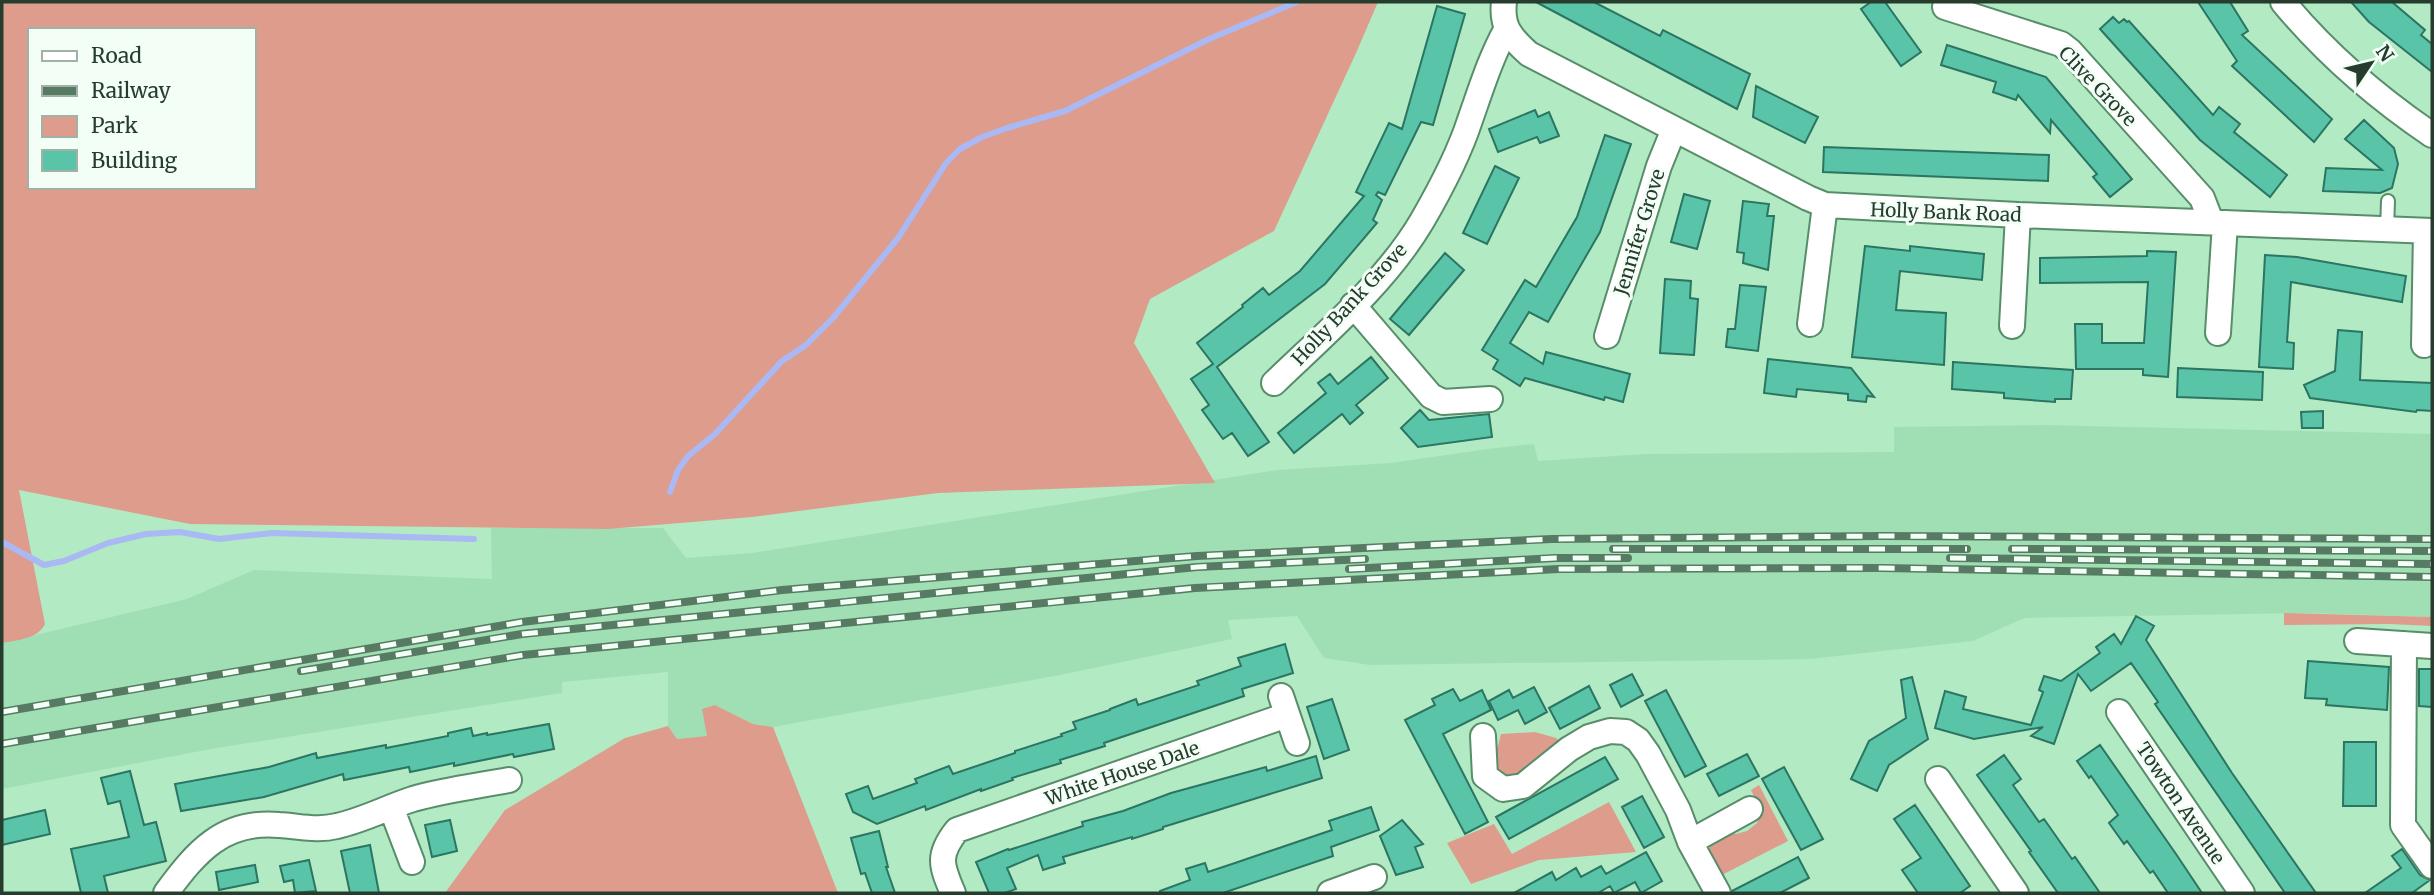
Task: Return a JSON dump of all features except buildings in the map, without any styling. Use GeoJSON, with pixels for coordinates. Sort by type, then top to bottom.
{"type":"FeatureCollection","features":[{"type":"Feature","properties":{"kind":"street"},"geometry":{"type":"LineString","coordinates":[[1504,2],[1506,30]]}},
{"type":"Feature","properties":{"kind":"street"},"geometry":{"type":"LineString","coordinates":[[2283,2],[2342,66],[2432,135]]}},
{"type":"Feature","properties":{"kind":"street","name":"Clive Grove"},"geometry":{"type":"LineString","coordinates":[[1945,7],[2061,44],[2070,51],[2202,198],[2218,222]]}},
{"type":"Feature","properties":{"kind":"street","name":"Holly Bank Road"},"geometry":{"type":"LineString","coordinates":[[1506,30],[1529,54],[1825,205],[2429,231]]}},
{"type":"Feature","properties":{"kind":"street","name":"Holly Bank Grove"},"geometry":{"type":"LineString","coordinates":[[1274,383],[1353,306],[1401,251],[1422,222],[1469,122],[1486,70],[1506,30]]}},
{"type":"Feature","properties":{"kind":"street","name":"Jennifer Grove"},"geometry":{"type":"LineString","coordinates":[[1607,336],[1659,166],[1674,129]]}},
{"type":"Feature","properties":{"kind":"street"},"geometry":{"type":"LineString","coordinates":[[1810,324],[1825,205]]}},
{"type":"Feature","properties":{"kind":"street"},"geometry":{"type":"LineString","coordinates":[[2012,326],[2018,215]]}},
{"type":"Feature","properties":{"kind":"street"},"geometry":{"type":"LineString","coordinates":[[2218,222],[2218,333]]}},
{"type":"Feature","properties":{"kind":"street"},"geometry":{"type":"LineString","coordinates":[[2424,345],[2429,231]]}},
{"type":"Feature","properties":{"kind":"street"},"geometry":{"type":"LineString","coordinates":[[1353,306],[1431,396],[1443,402],[1490,399]]}},
{"type":"Feature","properties":{"kind":"street"},"geometry":{"type":"LineString","coordinates":[[2357,641],[2432,646]]}},
{"type":"Feature","properties":{"kind":"street"},"geometry":{"type":"LineString","coordinates":[[2404,644],[2403,825],[2432,866]]}},
{"type":"Feature","properties":{"kind":"street","name":"White House Dale"},"geometry":{"type":"LineString","coordinates":[[953,893],[943,871],[944,847],[957,830],[1284,706],[1297,743]]}},
{"type":"Feature","properties":{"kind":"street","name":"Towton Avenue"},"geometry":{"type":"LineString","coordinates":[[2119,712],[2242,893]]}},
{"type":"Feature","properties":{"kind":"street"},"geometry":{"type":"LineString","coordinates":[[1483,736],[1485,776],[1503,789],[1522,786],[1569,749],[1589,737],[1610,731],[1626,732],[1638,740],[1678,810],[1690,842],[1718,893]]}},
{"type":"Feature","properties":{"kind":"street"},"geometry":{"type":"LineString","coordinates":[[1938,779],[2016,893]]}},
{"type":"Feature","properties":{"kind":"street"},"geometry":{"type":"LineString","coordinates":[[166,893],[190,860],[207,844],[254,824],[310,829],[335,827],[415,799],[509,780]]}},
{"type":"Feature","properties":{"kind":"street"},"geometry":{"type":"LineString","coordinates":[[391,807],[411,862]]}},
{"type":"Feature","properties":{"kind":"street"},"geometry":{"type":"LineString","coordinates":[[1690,842],[1750,809]]}},
{"type":"Feature","properties":{"kind":"street"},"geometry":{"type":"LineString","coordinates":[[1330,893],[1374,875]]}},
{"type":"Feature","properties":{"kind":"lane"},"geometry":{"type":"LineString","coordinates":[[2387,229],[2388,201]]}},
{"type":"Feature","properties":{"kind":"shaded area"},"geometry":{"type":"Polygon","coordinates":[[[2044,425],[2432,434],[2432,617],[2309,613],[2024,618],[1973,641],[1810,659],[1370,665],[1324,658],[1297,616],[1228,620],[1232,639],[1065,674],[773,727],[753,724],[715,705],[707,736],[677,739],[668,726],[668,672],[562,682],[562,693],[211,749],[2,789],[2,643],[187,599],[254,570],[492,579],[491,528],[663,528],[686,558],[752,553],[1277,470],[1391,463],[1534,444],[1538,461],[1646,454],[1894,452],[1894,427],[2044,425]]]}},
{"type":"Feature","properties":{"kind":"green space"},"geometry":{"type":"Polygon","coordinates":[[[2,2],[1378,2],[1274,231],[1150,299],[1134,343],[1215,483],[938,493],[752,517],[608,529],[190,524],[19,490],[45,624],[37,633],[2,643],[2,2]]]}},
{"type":"Feature","properties":{"kind":"green space"},"geometry":{"type":"Polygon","coordinates":[[[2284,613],[2432,617],[2432,626],[2284,625],[2284,613]]]}},
{"type":"Feature","properties":{"kind":"green space"},"geometry":{"type":"Polygon","coordinates":[[[715,705],[753,724],[773,727],[838,893],[445,893],[505,810],[625,738],[668,726],[677,739],[707,736],[702,709],[715,705]]]}},
{"type":"Feature","properties":{"kind":"green space"},"geometry":{"type":"Polygon","coordinates":[[[1535,732],[1556,738],[1563,744],[1518,780],[1498,777],[1491,755],[1498,746],[1501,734],[1535,732]]]}},
{"type":"Feature","properties":{"kind":"green space"},"geometry":{"type":"Polygon","coordinates":[[[1759,785],[1788,841],[1718,877],[1710,857],[1712,836],[1725,831],[1736,834],[1747,831],[1757,823],[1761,811],[1751,790],[1759,785]]]}},
{"type":"Feature","properties":{"kind":"green space"},"geometry":{"type":"Polygon","coordinates":[[[1609,802],[1636,852],[1539,860],[1471,884],[1447,843],[1494,824],[1512,854],[1609,802]]]}},
{"type":"Feature","properties":{"kind":"waterway"},"geometry":{"type":"LineString","coordinates":[[670,492],[678,470],[688,456],[715,434],[782,361],[806,345],[833,318],[898,238],[946,163],[960,149],[982,137],[1065,111],[1209,39],[1297,2]]}},
{"type":"Feature","properties":{"kind":"waterway"},"geometry":{"type":"LineString","coordinates":[[2,542],[44,565],[64,561],[108,543],[146,534],[180,532],[219,539],[272,533],[474,539]]}},
{"type":"Feature","properties":{"kind":"railway"},"geometry":{"type":"LineString","coordinates":[[2,712],[522,622],[782,590],[1197,556],[1552,539],[1879,536],[2432,539]]}},
{"type":"Feature","properties":{"kind":"railway"},"geometry":{"type":"LineString","coordinates":[[1613,549],[1967,549]]}},
{"type":"Feature","properties":{"kind":"railway"},"geometry":{"type":"LineString","coordinates":[[2012,549],[2432,551]]}},
{"type":"Feature","properties":{"kind":"railway"},"geometry":{"type":"LineString","coordinates":[[1349,569],[1555,558],[1628,558]]}},
{"type":"Feature","properties":{"kind":"railway"},"geometry":{"type":"LineString","coordinates":[[1950,558],[2432,564]]}},
{"type":"Feature","properties":{"kind":"railway"},"geometry":{"type":"LineString","coordinates":[[301,671],[522,634],[1197,567],[1365,559]]}},
{"type":"Feature","properties":{"kind":"railway"},"geometry":{"type":"LineString","coordinates":[[2,744],[523,655],[1195,588],[1559,569],[1881,568],[2432,577]]}}]}
